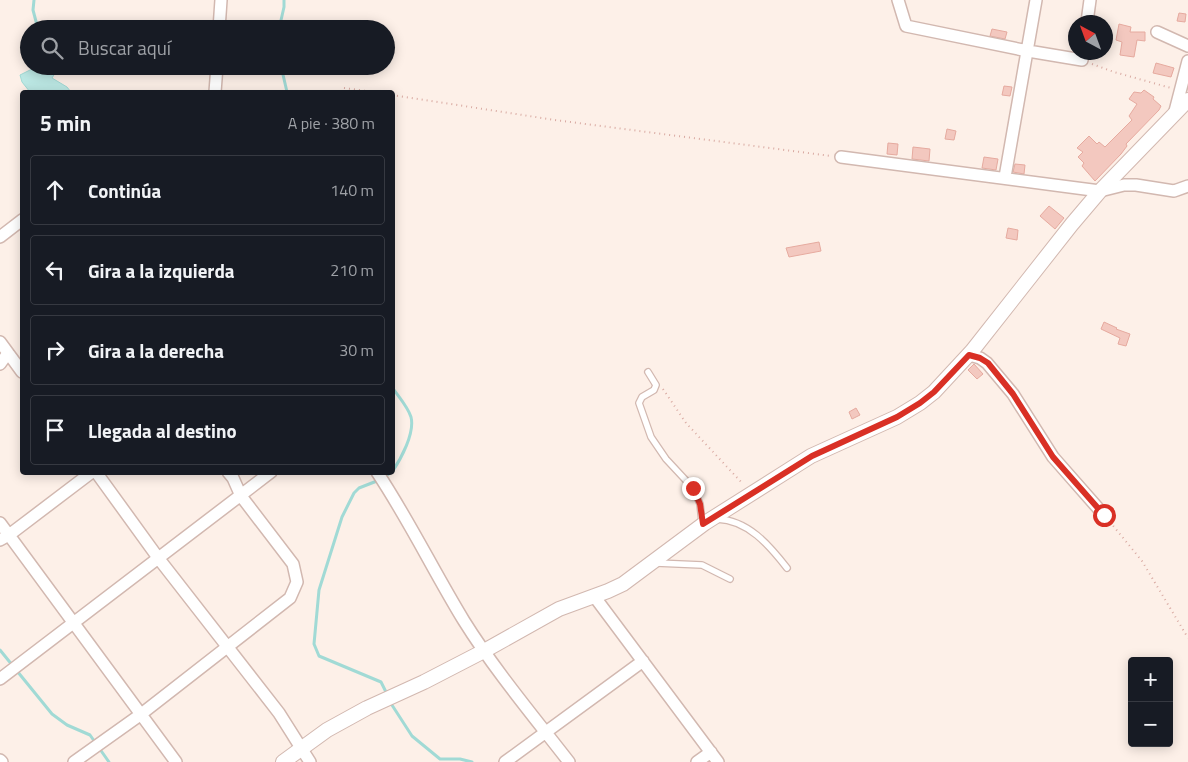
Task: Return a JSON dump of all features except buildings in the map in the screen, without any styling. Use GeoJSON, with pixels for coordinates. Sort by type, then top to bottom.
{"type":"FeatureCollection","features":[{"type":"Feature","properties":{"kind":"street"},"geometry":{"type":"LineString","coordinates":[[220,20],[221,0]]}},
{"type":"Feature","properties":{"kind":"street"},"geometry":{"type":"LineString","coordinates":[[898,0],[906,26],[1028,51],[1068,55]]}},
{"type":"Feature","properties":{"kind":"street"},"geometry":{"type":"LineString","coordinates":[[1006,177],[1036,0]]}},
{"type":"Feature","properties":{"kind":"street"},"geometry":{"type":"LineString","coordinates":[[1088,15],[1090,0]]}},
{"type":"Feature","properties":{"kind":"street"},"geometry":{"type":"LineString","coordinates":[[1157,32],[1188,46]]}},
{"type":"Feature","properties":{"kind":"street"},"geometry":{"type":"LineString","coordinates":[[283,762],[327,730],[367,708],[424,682],[559,609],[623,584],[707,522],[751,493],[812,456],[897,417],[920,403],[934,392],[969,355],[1100,191],[1174,115],[1185,101],[1188,60]]}},
{"type":"Feature","properties":{"kind":"street"},"geometry":{"type":"LineString","coordinates":[[215,90],[216,75]]}},
{"type":"Feature","properties":{"kind":"street"},"geometry":{"type":"LineString","coordinates":[[841,157],[1006,177],[1100,191],[1117,186],[1136,185],[1174,191],[1188,186]]}},
{"type":"Feature","properties":{"kind":"street"},"geometry":{"type":"LineString","coordinates":[[0,237],[20,222]]}},
{"type":"Feature","properties":{"kind":"street"},"geometry":{"type":"LineString","coordinates":[[0,342],[20,369]]}},
{"type":"Feature","properties":{"kind":"street"},"geometry":{"type":"LineString","coordinates":[[0,364],[8,353]]}},
{"type":"Feature","properties":{"kind":"street"},"geometry":{"type":"LineString","coordinates":[[969,355],[980,358],[988,363],[1013,394],[1053,457],[1104,515]]}},
{"type":"Feature","properties":{"kind":"street"},"geometry":{"type":"LineString","coordinates":[[4,537],[88,475]]}},
{"type":"Feature","properties":{"kind":"street"},"geometry":{"type":"LineString","coordinates":[[98,475],[159,559],[279,713],[310,762]]}},
{"type":"Feature","properties":{"kind":"street"},"geometry":{"type":"LineString","coordinates":[[74,762],[140,715],[290,598],[297,582],[293,564],[241,496],[230,475]]}},
{"type":"Feature","properties":{"kind":"street"},"geometry":{"type":"LineString","coordinates":[[0,680],[267,475]]}},
{"type":"Feature","properties":{"kind":"street"},"geometry":{"type":"LineString","coordinates":[[379,475],[464,621],[484,651],[569,762]]}},
{"type":"Feature","properties":{"kind":"street"},"geometry":{"type":"LineString","coordinates":[[0,523],[4,537],[74,623],[176,762]]}},
{"type":"Feature","properties":{"kind":"street"},"geometry":{"type":"LineString","coordinates":[[594,596],[718,762]]}},
{"type":"Feature","properties":{"kind":"street"},"geometry":{"type":"LineString","coordinates":[[505,762],[643,661]]}},
{"type":"Feature","properties":{"kind":"street"},"geometry":{"type":"LineString","coordinates":[[697,762],[711,752]]}},
{"type":"Feature","properties":{"kind":"lane"},"geometry":{"type":"LineString","coordinates":[[648,372],[656,385],[654,390],[642,397],[639,403],[651,437],[666,459],[693,488],[707,522],[725,519],[740,524],[757,535],[772,549],[787,568]]}},
{"type":"Feature","properties":{"kind":"lane"},"geometry":{"type":"LineString","coordinates":[[652,563],[702,565],[730,579]]}},
{"type":"Feature","properties":{"kind":"path"},"geometry":{"type":"LineString","coordinates":[[1090,60],[1114,72],[1185,101]]}},
{"type":"Feature","properties":{"kind":"path"},"geometry":{"type":"LineString","coordinates":[[344,88],[359,90]]}},
{"type":"Feature","properties":{"kind":"path"},"geometry":{"type":"LineString","coordinates":[[395,95],[555,120],[841,157]]}},
{"type":"Feature","properties":{"kind":"path"},"geometry":{"type":"LineString","coordinates":[[656,385],[665,390],[686,423],[751,493]]}},
{"type":"Feature","properties":{"kind":"path"},"geometry":{"type":"LineString","coordinates":[[1104,515],[1142,561],[1188,638]]}},
{"type":"Feature","properties":{"kind":"water"},"geometry":{"type":"Polygon","coordinates":[[[20,75],[54,75],[52,78],[69,90],[28,90],[22,82],[20,75]]]}},
{"type":"Feature","properties":{"kind":"waterway"},"geometry":{"type":"LineString","coordinates":[[34,0],[33,10],[36,20]]}},
{"type":"Feature","properties":{"kind":"waterway"},"geometry":{"type":"LineString","coordinates":[[281,20],[284,0]]}},
{"type":"Feature","properties":{"kind":"waterway"},"geometry":{"type":"LineString","coordinates":[[283,75],[287,90]]}},
{"type":"Feature","properties":{"kind":"waterway"},"geometry":{"type":"LineString","coordinates":[[395,391],[408,409],[412,423],[406,446],[395,467]]}},
{"type":"Feature","properties":{"kind":"waterway"},"geometry":{"type":"LineString","coordinates":[[387,475],[359,488],[354,493],[342,517],[319,590],[314,644],[319,656],[381,682],[387,694]]}},
{"type":"Feature","properties":{"kind":"waterway"},"geometry":{"type":"LineString","coordinates":[[0,650],[52,714],[67,725],[90,735],[109,762]]}},
{"type":"Feature","properties":{"kind":"waterway"},"geometry":{"type":"LineString","coordinates":[[390,702],[412,736],[440,759],[460,759],[472,762]]}},
{"type":"Feature","properties":{"kind":"route"},"geometry":{"type":"LineString","coordinates":[[693,488],[700,504],[703,524],[812,456],[897,417],[920,403],[934,392],[969,355],[980,358],[988,363],[1013,394],[1053,457],[1104,515]]}}]}
